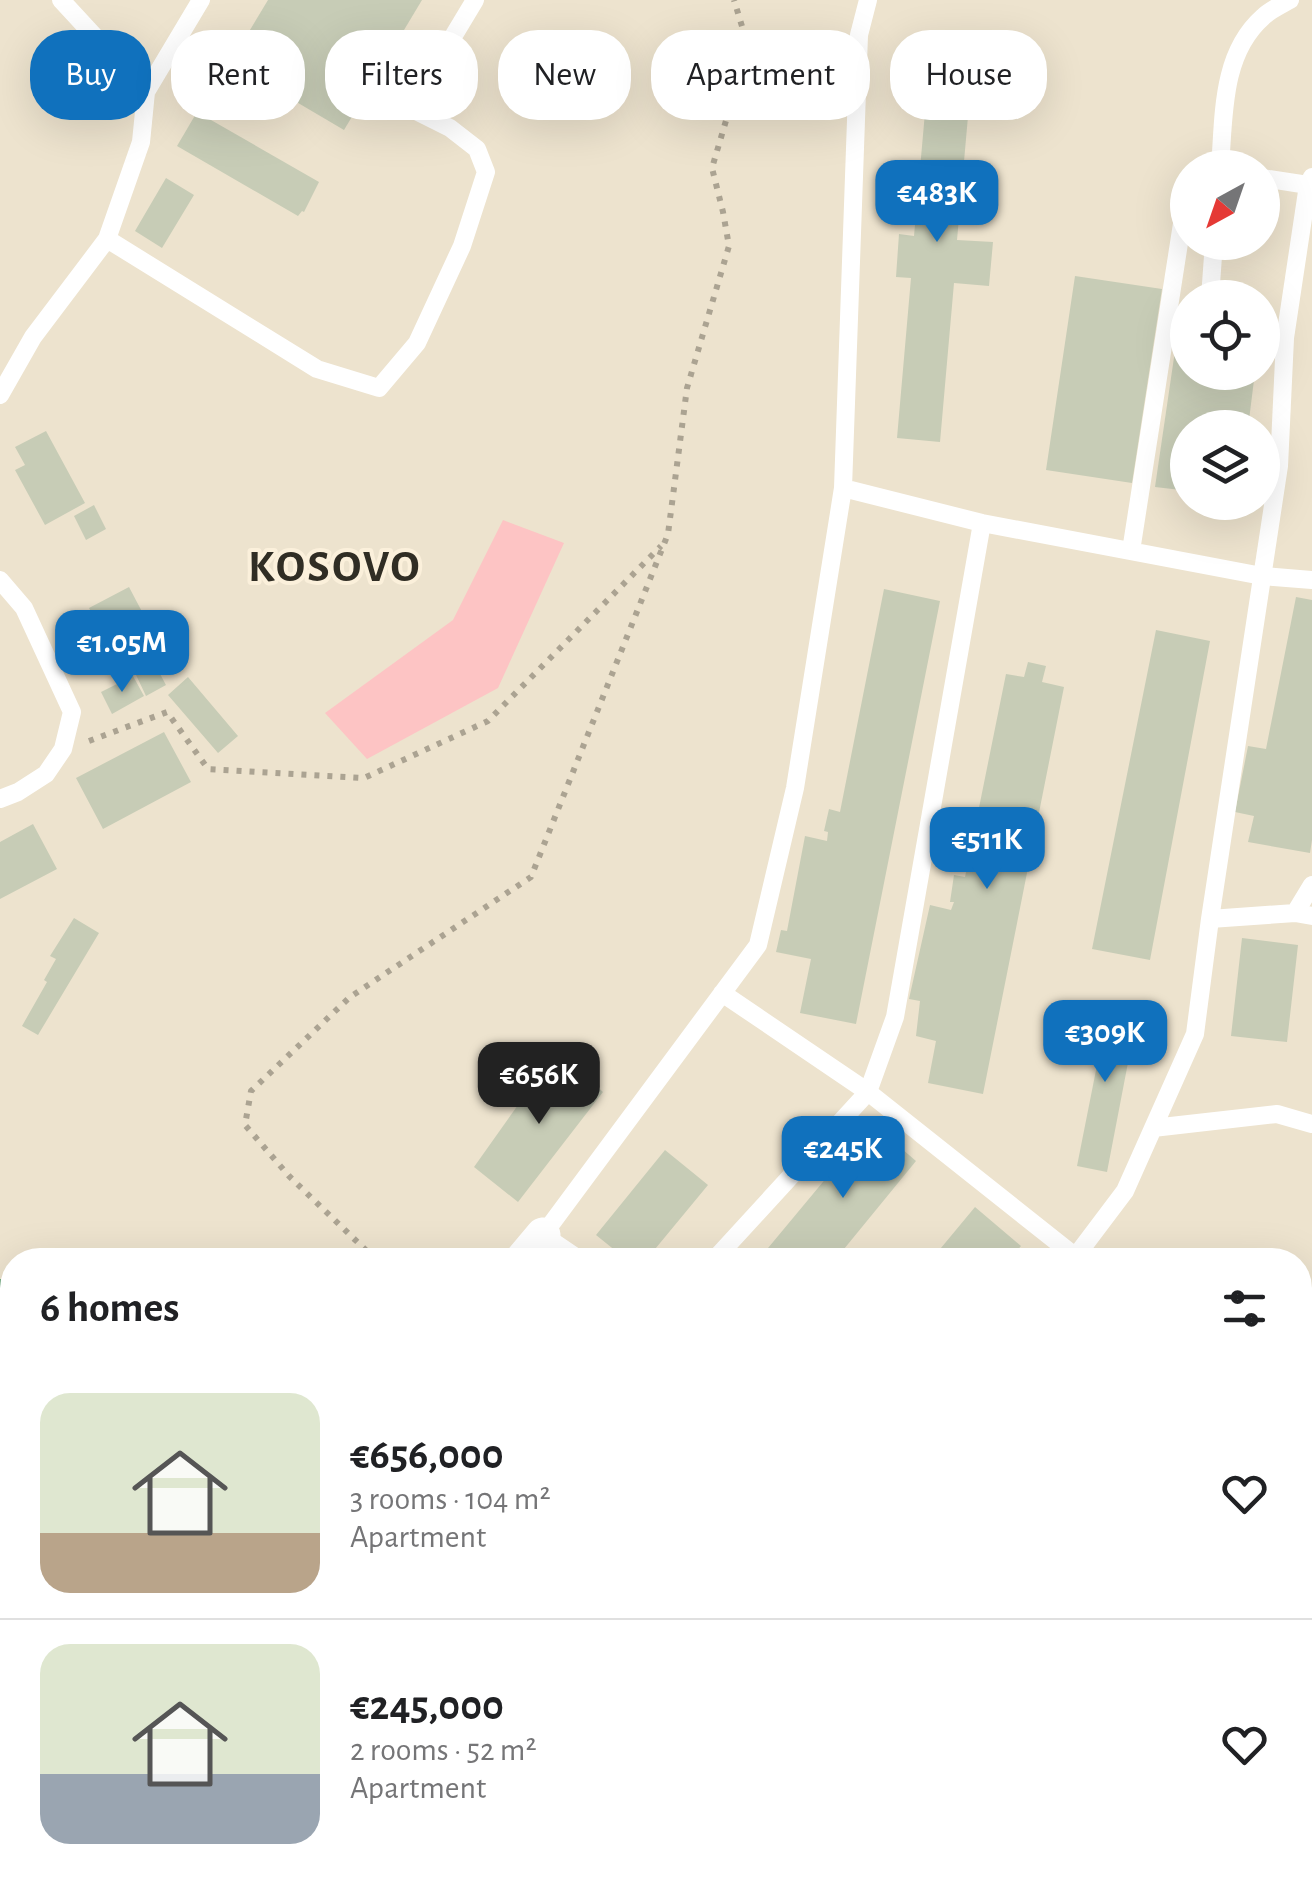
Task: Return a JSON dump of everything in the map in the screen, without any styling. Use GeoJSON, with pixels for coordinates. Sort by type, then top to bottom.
{"type":"FeatureCollection","features":[{"type":"Feature","properties":{"kind":"lane"},"geometry":{"type":"LineString","coordinates":[[61,0],[89,30]]}},
{"type":"Feature","properties":{"kind":"lane"},"geometry":{"type":"LineString","coordinates":[[151,84],[202,0]]}},
{"type":"Feature","properties":{"kind":"lane"},"geometry":{"type":"LineString","coordinates":[[107,240],[318,369],[379,388],[417,343],[462,246],[486,172],[476,148],[450,128],[410,108],[475,0]]}},
{"type":"Feature","properties":{"kind":"lane"},"geometry":{"type":"LineString","coordinates":[[532,1248],[758,944],[795,788],[843,488],[858,36],[868,0]]}},
{"type":"Feature","properties":{"kind":"lane"},"geometry":{"type":"LineString","coordinates":[[1222,150],[1229,74],[1238,46],[1263,16],[1290,0]]}},
{"type":"Feature","properties":{"kind":"lane"},"geometry":{"type":"LineString","coordinates":[[0,395],[33,336],[107,240],[142,142],[144,120]]}},
{"type":"Feature","properties":{"kind":"lane"},"geometry":{"type":"LineString","coordinates":[[1082,1248],[1125,1191],[1195,1034],[1279,466],[1284,338],[1311,183],[1280,180]]}},
{"type":"Feature","properties":{"kind":"lane"},"geometry":{"type":"LineString","coordinates":[[1131,551],[1176,260]]}},
{"type":"Feature","properties":{"kind":"lane"},"geometry":{"type":"LineString","coordinates":[[843,488],[982,523],[1262,576],[1312,580]]}},
{"type":"Feature","properties":{"kind":"lane"},"geometry":{"type":"LineString","coordinates":[[725,1248],[868,1092],[895,1018],[982,523]]}},
{"type":"Feature","properties":{"kind":"lane"},"geometry":{"type":"LineString","coordinates":[[0,580],[24,608],[72,712],[63,749],[46,774],[0,799]]}},
{"type":"Feature","properties":{"kind":"lane"},"geometry":{"type":"LineString","coordinates":[[1210,918],[1303,915],[1312,885]]}},
{"type":"Feature","properties":{"kind":"lane"},"geometry":{"type":"LineString","coordinates":[[722,993],[868,1092],[1063,1248]]}},
{"type":"Feature","properties":{"kind":"lane"},"geometry":{"type":"LineString","coordinates":[[1153,1128],[1276,1114],[1312,1124]]}},
{"type":"Feature","properties":{"kind":"path"},"geometry":{"type":"LineString","coordinates":[[364,1248],[289,1176],[245,1126],[251,1091],[350,998],[531,877],[668,534],[686,388],[729,246],[712,168],[748,46],[734,0]]}},
{"type":"Feature","properties":{"kind":"path"},"geometry":{"type":"LineString","coordinates":[[73,747],[166,712],[208,768],[364,778],[488,721],[665,541]]}},
{"type":"Feature","properties":{"kind":"shaded area"},"geometry":{"type":"Polygon","coordinates":[[[503,520],[564,543],[498,688],[367,759],[325,713],[453,620],[503,520]]]}},
{"type":"Feature","properties":{"kind":"building"},"geometry":{"type":"Polygon","coordinates":[[[268,0],[422,0],[404,30],[325,30],[325,119],[305,107],[305,30],[250,30],[268,0]]]}},
{"type":"Feature","properties":{"kind":"building"},"geometry":{"type":"Polygon","coordinates":[[[192,120],[211,120],[319,182],[304,212],[298,216],[177,146],[192,120]]]}},
{"type":"Feature","properties":{"kind":"building"},"geometry":{"type":"Polygon","coordinates":[[[327,120],[350,120],[344,130],[327,120]]]}},
{"type":"Feature","properties":{"kind":"building"},"geometry":{"type":"Polygon","coordinates":[[[924,120],[968,120],[957,240],[993,242],[989,286],[954,283],[940,442],[897,438],[911,278],[896,277],[899,234],[914,236],[924,120]]]}},
{"type":"Feature","properties":{"kind":"building"},"geometry":{"type":"Polygon","coordinates":[[[166,178],[194,195],[162,248],[135,231],[166,178]]]}},
{"type":"Feature","properties":{"kind":"building"},"geometry":{"type":"Polygon","coordinates":[[[1075,276],[1162,289],[1132,483],[1046,470],[1075,276]]]}},
{"type":"Feature","properties":{"kind":"building"},"geometry":{"type":"Polygon","coordinates":[[[1170,385],[1170,390],[1253,390],[1250,410],[1170,410],[1170,489],[1155,487],[1170,385]]]}},
{"type":"Feature","properties":{"kind":"building"},"geometry":{"type":"Polygon","coordinates":[[[46,431],[85,503],[45,525],[15,470],[25,465],[15,447],[46,431]]]}},
{"type":"Feature","properties":{"kind":"building"},"geometry":{"type":"Polygon","coordinates":[[[94,505],[106,529],[86,540],[74,516],[94,505]]]}},
{"type":"Feature","properties":{"kind":"building"},"geometry":{"type":"Polygon","coordinates":[[[129,587],[158,642],[146,648],[166,685],[146,696],[128,658],[118,663],[111,649],[103,654],[94,638],[102,633],[89,608],[129,587]]]}},
{"type":"Feature","properties":{"kind":"building"},"geometry":{"type":"Polygon","coordinates":[[[884,589],[940,601],[856,1024],[800,1013],[811,959],[776,952],[781,930],[787,931],[805,836],[827,841],[828,832],[824,831],[829,809],[840,812],[884,589]]]}},
{"type":"Feature","properties":{"kind":"building"},"geometry":{"type":"Polygon","coordinates":[[[1296,597],[1312,600],[1310,853],[1248,842],[1254,816],[1235,812],[1248,746],[1266,749],[1296,597]]]}},
{"type":"Feature","properties":{"kind":"building"},"geometry":{"type":"Polygon","coordinates":[[[1156,630],[1210,641],[1150,960],[1092,949],[1156,630]]]}},
{"type":"Feature","properties":{"kind":"building"},"geometry":{"type":"Polygon","coordinates":[[[1028,662],[1046,666],[1042,682],[1064,687],[983,1094],[928,1083],[936,1041],[916,1036],[920,1001],[909,999],[930,905],[951,910],[954,875],[965,877],[1006,674],[1024,677],[1028,662]]]}},
{"type":"Feature","properties":{"kind":"building"},"geometry":{"type":"Polygon","coordinates":[[[133,676],[144,696],[112,714],[101,692],[133,676]]]}},
{"type":"Feature","properties":{"kind":"building"},"geometry":{"type":"Polygon","coordinates":[[[188,677],[238,736],[218,753],[168,695],[188,677]]]}},
{"type":"Feature","properties":{"kind":"building"},"geometry":{"type":"Polygon","coordinates":[[[164,732],[191,782],[103,829],[76,778],[164,732]]]}},
{"type":"Feature","properties":{"kind":"building"},"geometry":{"type":"Polygon","coordinates":[[[33,824],[57,869],[0,899],[0,842],[33,824]]]}},
{"type":"Feature","properties":{"kind":"building"},"geometry":{"type":"Polygon","coordinates":[[[74,918],[99,933],[38,1035],[22,1026],[47,982],[44,980],[56,959],[50,956],[74,918]]]}},
{"type":"Feature","properties":{"kind":"building"},"geometry":{"type":"Polygon","coordinates":[[[1242,938],[1298,945],[1287,1042],[1231,1036],[1242,938]]]}},
{"type":"Feature","properties":{"kind":"building"},"geometry":{"type":"Polygon","coordinates":[[[1088,1012],[1136,1021],[1107,1172],[1077,1166],[1099,1055],[1080,1051],[1088,1012]]]}},
{"type":"Feature","properties":{"kind":"building"},"geometry":{"type":"Polygon","coordinates":[[[557,1050],[603,1092],[518,1202],[474,1167],[557,1050]]]}},
{"type":"Feature","properties":{"kind":"building"},"geometry":{"type":"Polygon","coordinates":[[[872,1123],[916,1161],[845,1248],[768,1248],[872,1123]]]}},
{"type":"Feature","properties":{"kind":"building"},"geometry":{"type":"Polygon","coordinates":[[[665,1150],[708,1185],[656,1248],[612,1248],[596,1235],[665,1150]]]}},
{"type":"Feature","properties":{"kind":"building"},"geometry":{"type":"Polygon","coordinates":[[[975,1207],[1021,1246],[1019,1248],[941,1248],[975,1207]]]}},
{"type":"Feature","properties":{"kind":"district","name":"KOSOVO"},"geometry":{"type":"Point","coordinates":[335,565]}}]}
